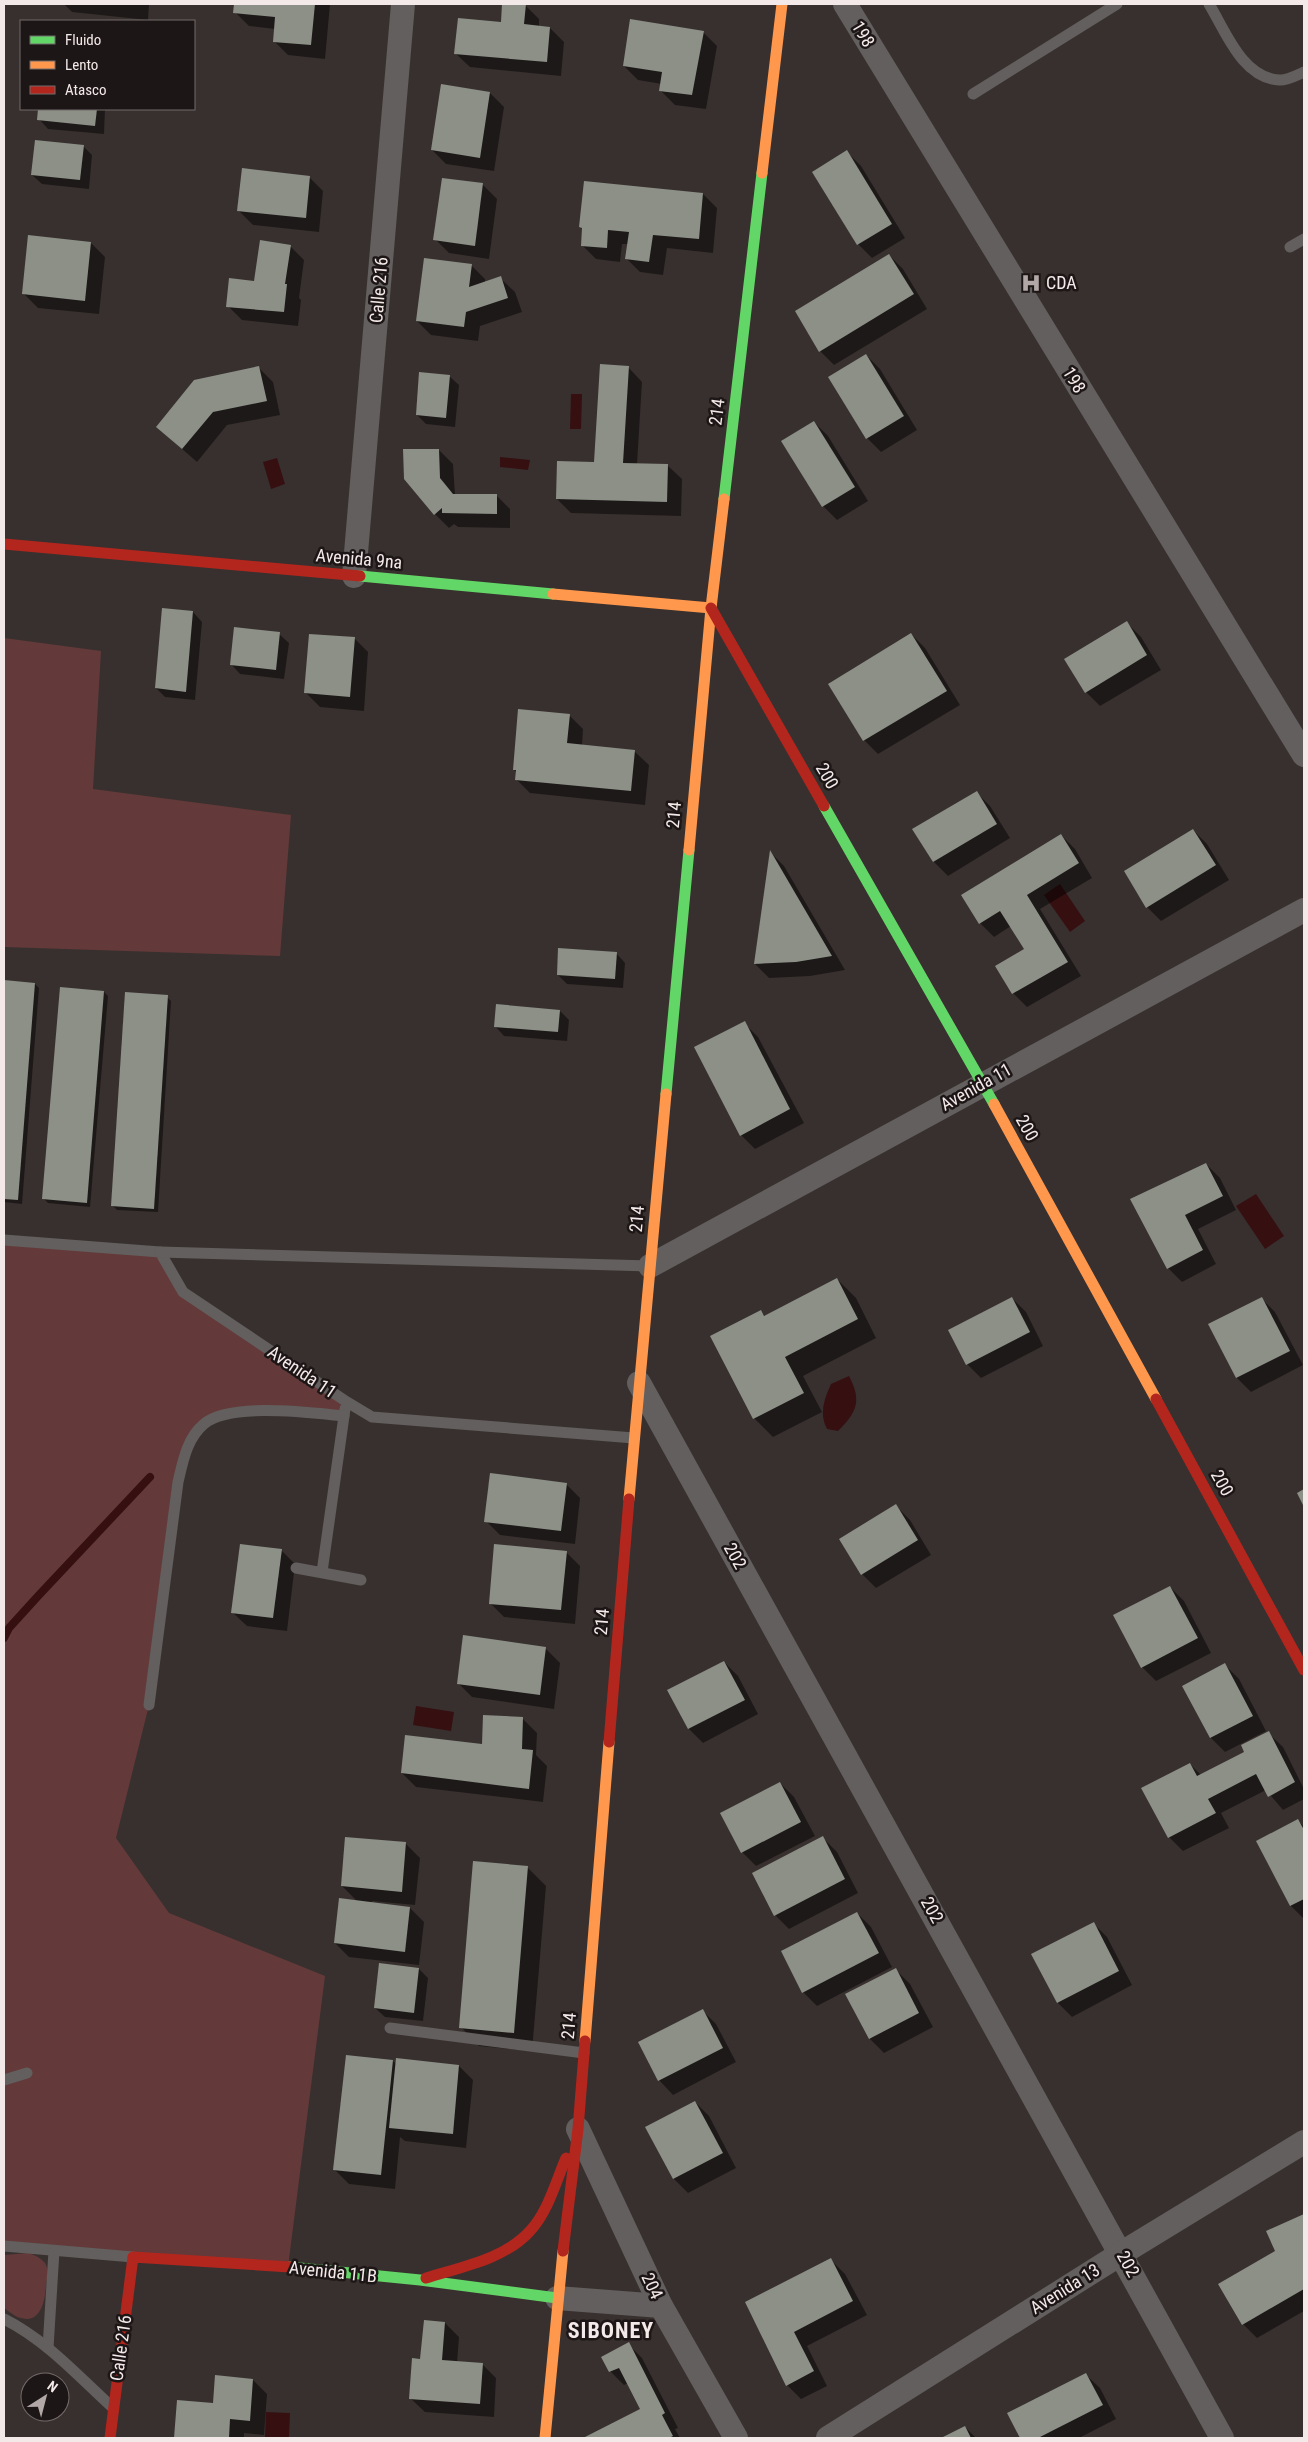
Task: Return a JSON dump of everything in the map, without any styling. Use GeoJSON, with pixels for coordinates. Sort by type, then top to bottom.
{"type":"FeatureCollection","features":[{"type":"Feature","properties":{"kind":"street","name":"Calle 216"},"geometry":{"type":"LineString","coordinates":[[354,576],[403,4]]}},
{"type":"Feature","properties":{"kind":"street","name":"214"},"geometry":{"type":"LineString","coordinates":[[545,2438],[557,2298],[578,2129],[634,1438],[711,608],[782,4]]}},
{"type":"Feature","properties":{"kind":"street","name":"198"},"geometry":{"type":"LineString","coordinates":[[844,4],[1304,755]]}},
{"type":"Feature","properties":{"kind":"street","name":"Avenida 9na"},"geometry":{"type":"LineString","coordinates":[[4,544],[711,608]]}},
{"type":"Feature","properties":{"kind":"street","name":"200"},"geometry":{"type":"LineString","coordinates":[[711,608],[982,1084],[1304,1670]]}},
{"type":"Feature","properties":{"kind":"street","name":"Avenida 11"},"geometry":{"type":"LineString","coordinates":[[650,1266],[1304,910]]}},
{"type":"Feature","properties":{"kind":"street","name":"202"},"geometry":{"type":"LineString","coordinates":[[639,1382],[1122,2253],[1222,2438]]}},
{"type":"Feature","properties":{"kind":"street"},"geometry":{"type":"LineString","coordinates":[[420,2280],[494,2256],[531,2230],[551,2193],[578,2129]]}},
{"type":"Feature","properties":{"kind":"street","name":"204"},"geometry":{"type":"LineString","coordinates":[[578,2129],[661,2306],[736,2438]]}},
{"type":"Feature","properties":{"kind":"street","name":"Avenida 13"},"geometry":{"type":"LineString","coordinates":[[828,2438],[1122,2253],[1304,2142]]}},
{"type":"Feature","properties":{"kind":"street","name":"Calle 216"},"geometry":{"type":"LineString","coordinates":[[110,2438],[133,2257]]}},
{"type":"Feature","properties":{"kind":"street","name":"Avenida 11B"},"geometry":{"type":"LineString","coordinates":[[133,2257],[288,2267],[420,2280],[557,2298],[661,2306]]}},
{"type":"Feature","properties":{"kind":"lane"},"geometry":{"type":"LineString","coordinates":[[973,94],[1117,4]]}},
{"type":"Feature","properties":{"kind":"lane"},"geometry":{"type":"LineString","coordinates":[[1209,4],[1246,65],[1252,70],[1280,81],[1304,72]]}},
{"type":"Feature","properties":{"kind":"lane"},"geometry":{"type":"LineString","coordinates":[[1290,247],[1304,239]]}},
{"type":"Feature","properties":{"kind":"lane"},"geometry":{"type":"LineString","coordinates":[[4,1240],[160,1252],[650,1266]]}},
{"type":"Feature","properties":{"kind":"lane","name":"Avenida 11"},"geometry":{"type":"LineString","coordinates":[[160,1252],[184,1292],[347,1402],[372,1416],[634,1438]]}},
{"type":"Feature","properties":{"kind":"lane"},"geometry":{"type":"LineString","coordinates":[[322,1572],[347,1402]]}},
{"type":"Feature","properties":{"kind":"lane"},"geometry":{"type":"LineString","coordinates":[[149,1705],[178,1482],[187,1449],[196,1433],[206,1422],[227,1415],[254,1411],[344,1416]]}},
{"type":"Feature","properties":{"kind":"lane"},"geometry":{"type":"LineString","coordinates":[[296,1568],[361,1580]]}},
{"type":"Feature","properties":{"kind":"lane"},"geometry":{"type":"LineString","coordinates":[[390,2028],[584,2053]]}},
{"type":"Feature","properties":{"kind":"lane"},"geometry":{"type":"LineString","coordinates":[[4,2080],[28,2073]]}},
{"type":"Feature","properties":{"kind":"lane","name":"Avenida 11B"},"geometry":{"type":"LineString","coordinates":[[4,2246],[133,2257]]}},
{"type":"Feature","properties":{"kind":"lane"},"geometry":{"type":"LineString","coordinates":[[48,2348],[54,2250]]}},
{"type":"Feature","properties":{"kind":"lane"},"geometry":{"type":"LineString","coordinates":[[4,2319],[25,2330],[48,2348],[113,2408]]}},
{"type":"Feature","properties":{"kind":"shaded area"},"geometry":{"type":"Polygon","coordinates":[[[571,394],[582,394],[581,429],[570,429],[571,394]]]}},
{"type":"Feature","properties":{"kind":"shaded area"},"geometry":{"type":"Polygon","coordinates":[[[500,457],[530,460],[528,470],[500,467],[500,457]]]}},
{"type":"Feature","properties":{"kind":"shaded area"},"geometry":{"type":"Polygon","coordinates":[[[277,458],[285,484],[271,489],[263,462],[277,458]]]}},
{"type":"Feature","properties":{"kind":"shaded area"},"geometry":{"type":"Polygon","coordinates":[[[4,638],[101,651],[93,789],[291,815],[280,956],[4,947],[4,638]]]}},
{"type":"Feature","properties":{"kind":"shaded area"},"geometry":{"type":"Polygon","coordinates":[[[1060,884],[1085,921],[1070,932],[1044,895],[1060,884]]]}},
{"type":"Feature","properties":{"kind":"shaded area"},"geometry":{"type":"Polygon","coordinates":[[[1256,1194],[1284,1236],[1265,1249],[1236,1206],[1256,1194]]]}},
{"type":"Feature","properties":{"kind":"shaded area"},"geometry":{"type":"Polygon","coordinates":[[[4,1244],[160,1252],[184,1292],[347,1402],[344,1416],[254,1411],[206,1423],[187,1449],[149,1705],[116,1838],[169,1913],[325,1976],[288,2267],[4,2244],[4,1244]]]}},
{"type":"Feature","properties":{"kind":"shaded area"},"geometry":{"type":"Polygon","coordinates":[[[849,1376],[855,1392],[856,1406],[850,1418],[838,1431],[827,1429],[823,1412],[828,1390],[831,1384],[849,1376]]]}},
{"type":"Feature","properties":{"kind":"shaded area"},"geometry":{"type":"Polygon","coordinates":[[[416,1706],[454,1712],[451,1731],[413,1725],[416,1706]]]}},
{"type":"Feature","properties":{"kind":"shaded area"},"geometry":{"type":"Polygon","coordinates":[[[28,2253],[35,2255],[45,2263],[47,2274],[41,2310],[33,2318],[28,2319],[21,2318],[4,2308],[4,2255],[28,2253]]]}},
{"type":"Feature","properties":{"kind":"shaded area"},"geometry":{"type":"Polygon","coordinates":[[[266,2412],[290,2413],[289,2438],[265,2438],[266,2412]]]}},
{"type":"Feature","properties":{"kind":"building"},"geometry":{"type":"Polygon","coordinates":[[[234,4],[315,4],[311,45],[273,42],[275,17],[233,13],[234,4]]]}},
{"type":"Feature","properties":{"kind":"building"},"geometry":{"type":"Polygon","coordinates":[[[502,4],[526,4],[524,24],[550,27],[547,62],[454,54],[458,18],[501,22],[502,4]]]}},
{"type":"Feature","properties":{"kind":"building"},"geometry":{"type":"Polygon","coordinates":[[[630,19],[704,31],[692,95],[659,91],[662,72],[623,66],[630,19]]]}},
{"type":"Feature","properties":{"kind":"building"},"geometry":{"type":"Polygon","coordinates":[[[441,84],[490,92],[480,158],[431,150],[441,84]]]}},
{"type":"Feature","properties":{"kind":"building"},"geometry":{"type":"Polygon","coordinates":[[[38,110],[97,110],[95,126],[37,120],[38,110]]]}},
{"type":"Feature","properties":{"kind":"building"},"geometry":{"type":"Polygon","coordinates":[[[35,140],[84,145],[80,180],[31,175],[35,140]]]}},
{"type":"Feature","properties":{"kind":"building"},"geometry":{"type":"Polygon","coordinates":[[[847,150],[892,224],[857,245],[812,172],[847,150]]]}},
{"type":"Feature","properties":{"kind":"building"},"geometry":{"type":"Polygon","coordinates":[[[242,168],[310,176],[306,218],[237,211],[242,168]]]}},
{"type":"Feature","properties":{"kind":"building"},"geometry":{"type":"Polygon","coordinates":[[[442,178],[483,183],[475,246],[433,240],[442,178]]]}},
{"type":"Feature","properties":{"kind":"building"},"geometry":{"type":"Polygon","coordinates":[[[584,181],[703,193],[699,239],[653,235],[649,262],[625,259],[629,232],[608,230],[607,248],[581,246],[582,228],[579,227],[584,181]]]}},
{"type":"Feature","properties":{"kind":"building"},"geometry":{"type":"Polygon","coordinates":[[[28,235],[91,242],[85,301],[22,294],[28,235]]]}},
{"type":"Feature","properties":{"kind":"building"},"geometry":{"type":"Polygon","coordinates":[[[260,240],[291,245],[285,284],[287,284],[284,312],[226,307],[229,278],[254,281],[260,240]]]}},
{"type":"Feature","properties":{"kind":"building"},"geometry":{"type":"Polygon","coordinates":[[[889,254],[914,294],[819,352],[795,311],[889,254]]]}},
{"type":"Feature","properties":{"kind":"building"},"geometry":{"type":"Polygon","coordinates":[[[424,258],[472,264],[469,287],[501,276],[508,298],[466,312],[464,327],[416,321],[424,258]]]}},
{"type":"Feature","properties":{"kind":"building"},"geometry":{"type":"Polygon","coordinates":[[[866,354],[904,416],[866,439],[828,377],[866,354]]]}},
{"type":"Feature","properties":{"kind":"building"},"geometry":{"type":"Polygon","coordinates":[[[600,364],[629,366],[623,463],[668,464],[667,502],[556,499],[557,461],[594,462],[600,364]]]}},
{"type":"Feature","properties":{"kind":"building"},"geometry":{"type":"Polygon","coordinates":[[[259,366],[267,401],[213,412],[182,449],[156,427],[194,380],[259,366]]]}},
{"type":"Feature","properties":{"kind":"building"},"geometry":{"type":"Polygon","coordinates":[[[419,372],[450,375],[446,418],[416,415],[419,372]]]}},
{"type":"Feature","properties":{"kind":"building"},"geometry":{"type":"Polygon","coordinates":[[[814,421],[855,487],[822,507],[781,441],[814,421]]]}},
{"type":"Feature","properties":{"kind":"building"},"geometry":{"type":"Polygon","coordinates":[[[403,449],[439,449],[440,478],[453,494],[497,494],[497,514],[442,513],[442,508],[434,515],[404,479],[403,449]]]}},
{"type":"Feature","properties":{"kind":"building"},"geometry":{"type":"Polygon","coordinates":[[[162,608],[193,611],[186,692],[155,688],[162,608]]]}},
{"type":"Feature","properties":{"kind":"building"},"geometry":{"type":"Polygon","coordinates":[[[1127,621],[1147,655],[1085,693],[1064,659],[1127,621]]]}},
{"type":"Feature","properties":{"kind":"building"},"geometry":{"type":"Polygon","coordinates":[[[234,627],[280,632],[276,670],[230,665],[234,627]]]}},
{"type":"Feature","properties":{"kind":"building"},"geometry":{"type":"Polygon","coordinates":[[[911,633],[947,691],[863,741],[828,684],[911,633]]]}},
{"type":"Feature","properties":{"kind":"building"},"geometry":{"type":"Polygon","coordinates":[[[309,634],[355,637],[350,697],[304,693],[309,634]]]}},
{"type":"Feature","properties":{"kind":"building"},"geometry":{"type":"Polygon","coordinates":[[[518,709],[570,714],[567,743],[635,750],[631,791],[515,780],[516,770],[513,770],[518,709]]]}},
{"type":"Feature","properties":{"kind":"building"},"geometry":{"type":"Polygon","coordinates":[[[977,791],[997,824],[933,862],[912,829],[977,791]]]}},
{"type":"Feature","properties":{"kind":"building"},"geometry":{"type":"Polygon","coordinates":[[[1193,829],[1216,865],[1146,908],[1124,871],[1193,829]]]}},
{"type":"Feature","properties":{"kind":"building"},"geometry":{"type":"Polygon","coordinates":[[[1061,834],[1079,863],[1027,895],[1068,962],[1012,994],[995,966],[1024,949],[1000,911],[979,924],[961,895],[1061,834]]]}},
{"type":"Feature","properties":{"kind":"building"},"geometry":{"type":"Polygon","coordinates":[[[770,850],[832,956],[796,962],[754,964],[770,850]]]}},
{"type":"Feature","properties":{"kind":"building"},"geometry":{"type":"Polygon","coordinates":[[[558,948],[617,952],[615,979],[557,975],[558,948]]]}},
{"type":"Feature","properties":{"kind":"building"},"geometry":{"type":"Polygon","coordinates":[[[4,980],[35,983],[18,1200],[4,1199],[4,980]]]}},
{"type":"Feature","properties":{"kind":"building"},"geometry":{"type":"Polygon","coordinates":[[[60,987],[104,991],[87,1203],[42,1199],[60,987]]]}},
{"type":"Feature","properties":{"kind":"building"},"geometry":{"type":"Polygon","coordinates":[[[125,992],[168,995],[154,1209],[111,1206],[125,992]]]}},
{"type":"Feature","properties":{"kind":"building"},"geometry":{"type":"Polygon","coordinates":[[[496,1004],[560,1010],[558,1032],[494,1027],[496,1004]]]}},
{"type":"Feature","properties":{"kind":"building"},"geometry":{"type":"Polygon","coordinates":[[[745,1021],[790,1109],[740,1136],[694,1047],[745,1021]]]}},
{"type":"Feature","properties":{"kind":"building"},"geometry":{"type":"Polygon","coordinates":[[[1206,1163],[1223,1196],[1185,1215],[1203,1250],[1167,1269],[1130,1199],[1206,1163]]]}},
{"type":"Feature","properties":{"kind":"building"},"geometry":{"type":"Polygon","coordinates":[[[837,1278],[858,1319],[785,1357],[804,1393],[753,1419],[710,1336],[761,1310],[764,1316],[837,1278]]]}},
{"type":"Feature","properties":{"kind":"building"},"geometry":{"type":"Polygon","coordinates":[[[1012,1297],[1030,1332],[966,1365],[948,1330],[1012,1297]]]}},
{"type":"Feature","properties":{"kind":"building"},"geometry":{"type":"Polygon","coordinates":[[[1262,1297],[1290,1351],[1236,1378],[1208,1324],[1262,1297]]]}},
{"type":"Feature","properties":{"kind":"building"},"geometry":{"type":"Polygon","coordinates":[[[490,1473],[567,1483],[561,1531],[484,1522],[490,1473]]]}},
{"type":"Feature","properties":{"kind":"building"},"geometry":{"type":"Polygon","coordinates":[[[1304,1489],[1304,1507],[1297,1493],[1304,1489]]]}},
{"type":"Feature","properties":{"kind":"building"},"geometry":{"type":"Polygon","coordinates":[[[896,1504],[918,1540],[861,1575],[839,1539],[896,1504]]]}},
{"type":"Feature","properties":{"kind":"building"},"geometry":{"type":"Polygon","coordinates":[[[240,1544],[282,1549],[273,1618],[231,1613],[240,1544]]]}},
{"type":"Feature","properties":{"kind":"building"},"geometry":{"type":"Polygon","coordinates":[[[494,1544],[567,1551],[561,1610],[489,1604],[494,1544]]]}},
{"type":"Feature","properties":{"kind":"building"},"geometry":{"type":"Polygon","coordinates":[[[1170,1586],[1198,1638],[1141,1668],[1113,1615],[1170,1586]]]}},
{"type":"Feature","properties":{"kind":"building"},"geometry":{"type":"Polygon","coordinates":[[[463,1635],[546,1647],[540,1695],[457,1684],[463,1635]]]}},
{"type":"Feature","properties":{"kind":"building"},"geometry":{"type":"Polygon","coordinates":[[[724,1661],[745,1700],[688,1729],[667,1690],[724,1661]]]}},
{"type":"Feature","properties":{"kind":"building"},"geometry":{"type":"Polygon","coordinates":[[[1225,1663],[1253,1716],[1210,1738],[1182,1686],[1225,1663]]]}},
{"type":"Feature","properties":{"kind":"building"},"geometry":{"type":"Polygon","coordinates":[[[483,1715],[523,1717],[522,1749],[533,1750],[529,1789],[401,1773],[405,1735],[482,1744],[483,1715]]]}},
{"type":"Feature","properties":{"kind":"building"},"geometry":{"type":"Polygon","coordinates":[[[1269,1731],[1295,1782],[1268,1797],[1256,1774],[1208,1799],[1216,1813],[1168,1838],[1141,1788],[1190,1763],[1197,1776],[1244,1752],[1241,1745],[1269,1731]]]}},
{"type":"Feature","properties":{"kind":"building"},"geometry":{"type":"Polygon","coordinates":[[[780,1782],[801,1822],[741,1853],[720,1813],[780,1782]]]}},
{"type":"Feature","properties":{"kind":"building"},"geometry":{"type":"Polygon","coordinates":[[[1298,1819],[1304,1830],[1304,1899],[1290,1906],[1256,1841],[1298,1819]]]}},
{"type":"Feature","properties":{"kind":"building"},"geometry":{"type":"Polygon","coordinates":[[[823,1836],[845,1879],[774,1916],[752,1873],[823,1836]]]}},
{"type":"Feature","properties":{"kind":"building"},"geometry":{"type":"Polygon","coordinates":[[[345,1837],[406,1842],[402,1892],[341,1886],[345,1837]]]}},
{"type":"Feature","properties":{"kind":"building"},"geometry":{"type":"Polygon","coordinates":[[[473,1861],[528,1866],[514,2033],[459,2028],[473,1861]]]}},
{"type":"Feature","properties":{"kind":"building"},"geometry":{"type":"Polygon","coordinates":[[[339,1898],[410,1907],[405,1952],[334,1943],[339,1898]]]}},
{"type":"Feature","properties":{"kind":"building"},"geometry":{"type":"Polygon","coordinates":[[[857,1912],[879,1953],[802,1993],[781,1951],[857,1912]]]}},
{"type":"Feature","properties":{"kind":"building"},"geometry":{"type":"Polygon","coordinates":[[[1094,1922],[1119,1971],[1057,2003],[1031,1954],[1094,1922]]]}},
{"type":"Feature","properties":{"kind":"building"},"geometry":{"type":"Polygon","coordinates":[[[379,1963],[419,1968],[414,2013],[374,2008],[379,1963]]]}},
{"type":"Feature","properties":{"kind":"building"},"geometry":{"type":"Polygon","coordinates":[[[896,1968],[919,2013],[869,2039],[845,1994],[896,1968]]]}},
{"type":"Feature","properties":{"kind":"building"},"geometry":{"type":"Polygon","coordinates":[[[703,2009],[723,2048],[658,2081],[638,2042],[703,2009]]]}},
{"type":"Feature","properties":{"kind":"building"},"geometry":{"type":"Polygon","coordinates":[[[346,2055],[393,2060],[381,2175],[333,2170],[346,2055]]]}},
{"type":"Feature","properties":{"kind":"building"},"geometry":{"type":"Polygon","coordinates":[[[396,2058],[459,2065],[453,2134],[389,2128],[396,2058]]]}},
{"type":"Feature","properties":{"kind":"building"},"geometry":{"type":"Polygon","coordinates":[[[695,2101],[723,2153],[673,2179],[645,2127],[695,2101]]]}},
{"type":"Feature","properties":{"kind":"building"},"geometry":{"type":"Polygon","coordinates":[[[1304,2214],[1304,2289],[1242,2325],[1218,2284],[1275,2251],[1266,2231],[1304,2214]]]}},
{"type":"Feature","properties":{"kind":"building"},"geometry":{"type":"Polygon","coordinates":[[[831,2258],[853,2301],[794,2332],[814,2371],[786,2386],[745,2302],[831,2258]]]}},
{"type":"Feature","properties":{"kind":"building"},"geometry":{"type":"Polygon","coordinates":[[[424,2320],[445,2322],[442,2360],[483,2363],[480,2404],[409,2399],[412,2358],[420,2359],[424,2320]]]}},
{"type":"Feature","properties":{"kind":"building"},"geometry":{"type":"Polygon","coordinates":[[[629,2342],[665,2413],[662,2415],[673,2436],[669,2438],[583,2438],[640,2409],[619,2368],[609,2372],[601,2357],[629,2342]]]}},
{"type":"Feature","properties":{"kind":"building"},"geometry":{"type":"Polygon","coordinates":[[[1086,2373],[1103,2405],[1038,2438],[1020,2438],[1007,2413],[1086,2373]]]}},
{"type":"Feature","properties":{"kind":"building"},"geometry":{"type":"Polygon","coordinates":[[[215,2375],[253,2379],[250,2421],[230,2419],[229,2438],[174,2438],[177,2400],[213,2403],[215,2375]]]}},
{"type":"Feature","properties":{"kind":"building"},"geometry":{"type":"Polygon","coordinates":[[[965,2426],[971,2438],[941,2438],[965,2426]]]}},
{"type":"Feature","properties":{"kind":"waterway"},"geometry":{"type":"LineString","coordinates":[[4,1638],[9,1628],[150,1477]]}},
{"type":"Feature","properties":{"kind":"traffic: fast"},"geometry":{"type":"LineString","coordinates":[[724,499],[762,173]]}},
{"type":"Feature","properties":{"kind":"traffic: fast"},"geometry":{"type":"LineString","coordinates":[[360,576],[553,594]]}},
{"type":"Feature","properties":{"kind":"traffic: fast"},"geometry":{"type":"LineString","coordinates":[[824,806],[994,1104]]}},
{"type":"Feature","properties":{"kind":"traffic: fast"},"geometry":{"type":"LineString","coordinates":[[666,1094],[689,850]]}},
{"type":"Feature","properties":{"kind":"traffic: fast"},"geometry":{"type":"LineString","coordinates":[[290,2267],[420,2280],[557,2298]]}},
{"type":"Feature","properties":{"kind":"traffic: slow"},"geometry":{"type":"LineString","coordinates":[[762,173],[782,4]]}},
{"type":"Feature","properties":{"kind":"traffic: slow"},"geometry":{"type":"LineString","coordinates":[[689,850],[711,608],[724,499]]}},
{"type":"Feature","properties":{"kind":"traffic: slow"},"geometry":{"type":"LineString","coordinates":[[553,594],[711,608]]}},
{"type":"Feature","properties":{"kind":"traffic: slow"},"geometry":{"type":"LineString","coordinates":[[629,1499],[666,1094]]}},
{"type":"Feature","properties":{"kind":"traffic: slow"},"geometry":{"type":"LineString","coordinates":[[994,1104],[1156,1399]]}},
{"type":"Feature","properties":{"kind":"traffic: slow"},"geometry":{"type":"LineString","coordinates":[[585,2041],[609,1742]]}},
{"type":"Feature","properties":{"kind":"traffic: slow"},"geometry":{"type":"LineString","coordinates":[[545,2438],[563,2251]]}},
{"type":"Feature","properties":{"kind":"traffic: jam"},"geometry":{"type":"LineString","coordinates":[[4,544],[360,576]]}},
{"type":"Feature","properties":{"kind":"traffic: jam"},"geometry":{"type":"LineString","coordinates":[[711,608],[824,806]]}},
{"type":"Feature","properties":{"kind":"traffic: jam"},"geometry":{"type":"LineString","coordinates":[[1156,1399],[1304,1670]]}},
{"type":"Feature","properties":{"kind":"traffic: jam"},"geometry":{"type":"LineString","coordinates":[[609,1742],[629,1499]]}},
{"type":"Feature","properties":{"kind":"traffic: jam"},"geometry":{"type":"LineString","coordinates":[[563,2251],[578,2129],[585,2041]]}},
{"type":"Feature","properties":{"kind":"traffic: jam"},"geometry":{"type":"LineString","coordinates":[[426,2278],[482,2261],[520,2241],[542,2215],[566,2158]]}},
{"type":"Feature","properties":{"kind":"traffic: jam"},"geometry":{"type":"LineString","coordinates":[[110,2438],[133,2257],[290,2267]]}},
{"type":"Feature","properties":{"kind":"place","name":"CDA"},"geometry":{"type":"Point","coordinates":[1031,283]}},
{"type":"Feature","properties":{"kind":"district","name":"SIBONEY"},"geometry":{"type":"Point","coordinates":[611,2330]}}]}
